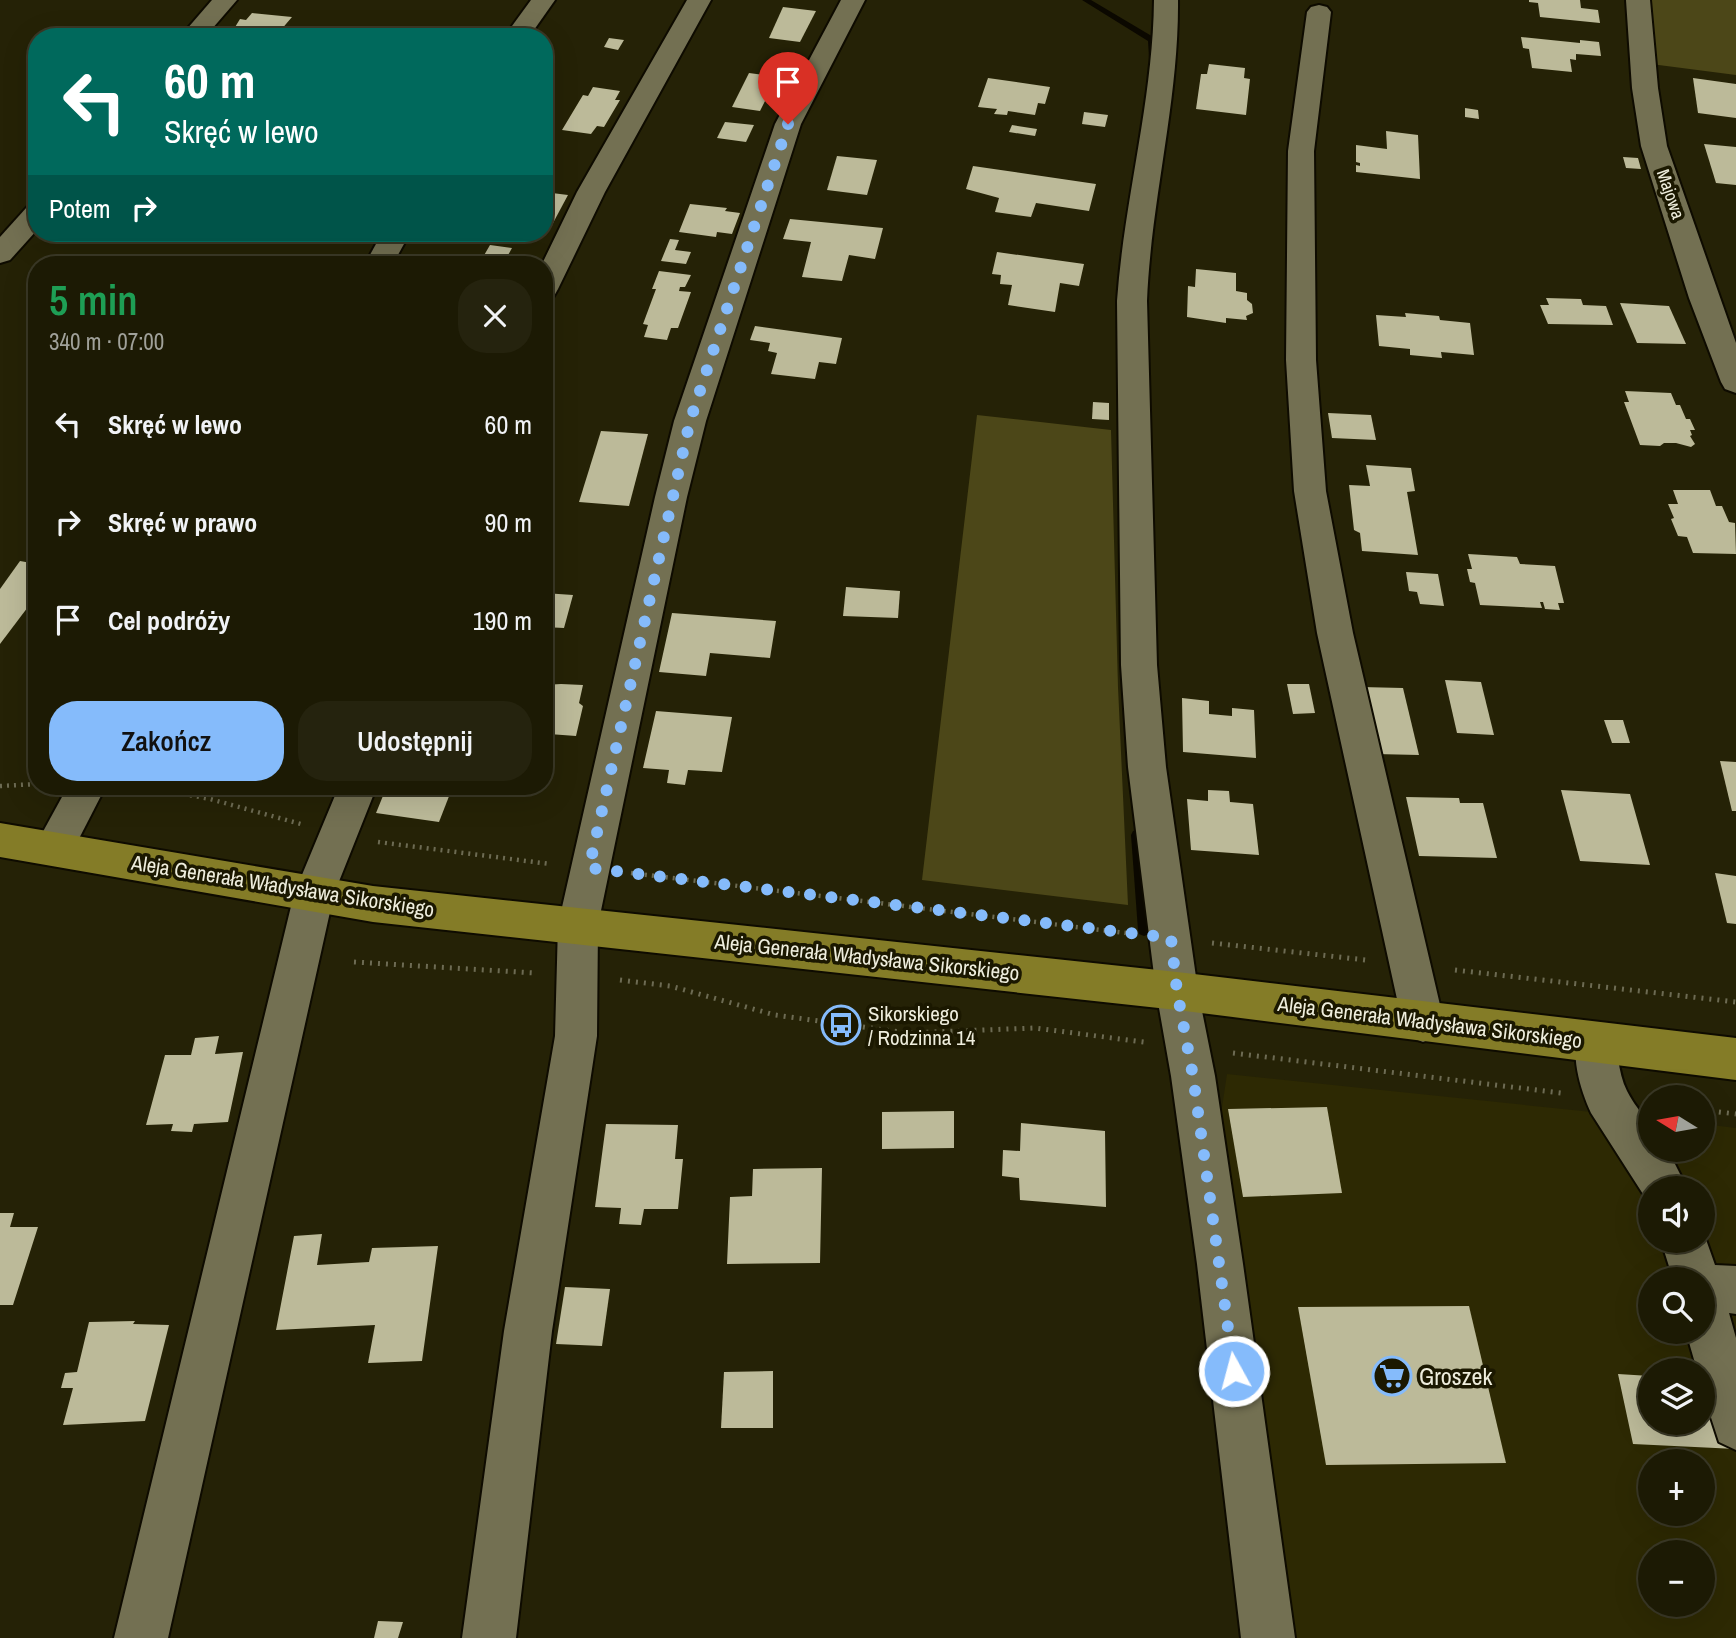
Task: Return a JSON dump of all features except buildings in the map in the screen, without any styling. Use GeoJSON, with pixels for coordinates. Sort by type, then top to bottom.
{"type":"FeatureCollection","features":[{"type":"Feature","properties":{"kind":"main road","name":"Aleja Generała Władysława Sikorskiego"},"geometry":{"type":"LineString","coordinates":[[0,840],[373,904],[1177,991],[1736,1059]]}},
{"type":"Feature","properties":{"kind":"street"},"geometry":{"type":"LineString","coordinates":[[200,28],[225,0]]}},
{"type":"Feature","properties":{"kind":"street"},"geometry":{"type":"LineString","coordinates":[[523,28],[543,0]]}},
{"type":"Feature","properties":{"kind":"street"},"geometry":{"type":"LineString","coordinates":[[553,270],[591,192],[699,0]]}},
{"type":"Feature","properties":{"kind":"street"},"geometry":{"type":"LineString","coordinates":[[489,1638],[528,1331],[576,1036],[578,925],[589,868],[690,421],[788,124],[853,0]]}},
{"type":"Feature","properties":{"kind":"street"},"geometry":{"type":"LineString","coordinates":[[1166,0],[1166,48],[1135,247],[1132,301],[1139,665],[1147,767],[1177,991],[1193,1076],[1220,1264],[1268,1638]]}},
{"type":"Feature","properties":{"kind":"street","name":"Majowa"},"geometry":{"type":"LineString","coordinates":[[1638,0],[1645,88],[1654,146],[1704,298],[1736,382]]}},
{"type":"Feature","properties":{"kind":"street"},"geometry":{"type":"LineString","coordinates":[[1319,12],[1301,151],[1301,360],[1310,491],[1336,641],[1423,1022]]}},
{"type":"Feature","properties":{"kind":"street"},"geometry":{"type":"LineString","coordinates":[[0,254],[28,222]]}},
{"type":"Feature","properties":{"kind":"street"},"geometry":{"type":"LineString","coordinates":[[54,848],[82,795]]}},
{"type":"Feature","properties":{"kind":"street"},"geometry":{"type":"LineString","coordinates":[[141,1638],[314,894],[354,795]]}},
{"type":"Feature","properties":{"kind":"street"},"geometry":{"type":"LineString","coordinates":[[1595,1042],[1606,1098],[1658,1176]]}},
{"type":"Feature","properties":{"kind":"street"},"geometry":{"type":"LineString","coordinates":[[1715,1289],[1736,1290]]}},
{"type":"Feature","properties":{"kind":"street"},"geometry":{"type":"LineString","coordinates":[[1714,1344],[1736,1425]]}},
{"type":"Feature","properties":{"kind":"path"},"geometry":{"type":"LineString","coordinates":[[0,786],[28,784]]}},
{"type":"Feature","properties":{"kind":"path"},"geometry":{"type":"LineString","coordinates":[[189,795],[337,834],[397,846],[1736,1002]]}},
{"type":"Feature","properties":{"kind":"path"},"geometry":{"type":"LineString","coordinates":[[1715,1111],[1736,1114]]}},
{"type":"Feature","properties":{"kind":"shaded area"},"geometry":{"type":"Polygon","coordinates":[[[1647,0],[1736,0],[1736,75],[1651,64],[1647,0]]]}},
{"type":"Feature","properties":{"kind":"shaded area"},"geometry":{"type":"Polygon","coordinates":[[[977,415],[1111,430],[1118,687],[1128,905],[922,880],[977,415]]]}},
{"type":"Feature","properties":{"kind":"shaded area"},"geometry":{"type":"Polygon","coordinates":[[[1227,1074],[1638,1117],[1638,1162],[1715,1162],[1715,1125],[1736,1128],[1736,1638],[1286,1638],[1221,1114],[1227,1074]]]}},
{"type":"Feature","properties":{"kind":"waterway"},"geometry":{"type":"LineString","coordinates":[[1086,0],[1152,40],[1153,57]]}},
{"type":"Feature","properties":{"kind":"waterway"},"geometry":{"type":"LineString","coordinates":[[1137,835],[1144,930]]}},
{"type":"Feature","properties":{"kind":"place","name":"Sikorskiego / Rodzinna 14"},"geometry":{"type":"Point","coordinates":[841,1025]}},
{"type":"Feature","properties":{"kind":"place","name":"Groszek"},"geometry":{"type":"Point","coordinates":[1392,1376]}},
{"type":"Feature","properties":{"kind":"route"},"geometry":{"type":"LineString","coordinates":[[788,124],[730,309],[690,421],[589,868],[1171,938],[1234,1371]]}}]}
